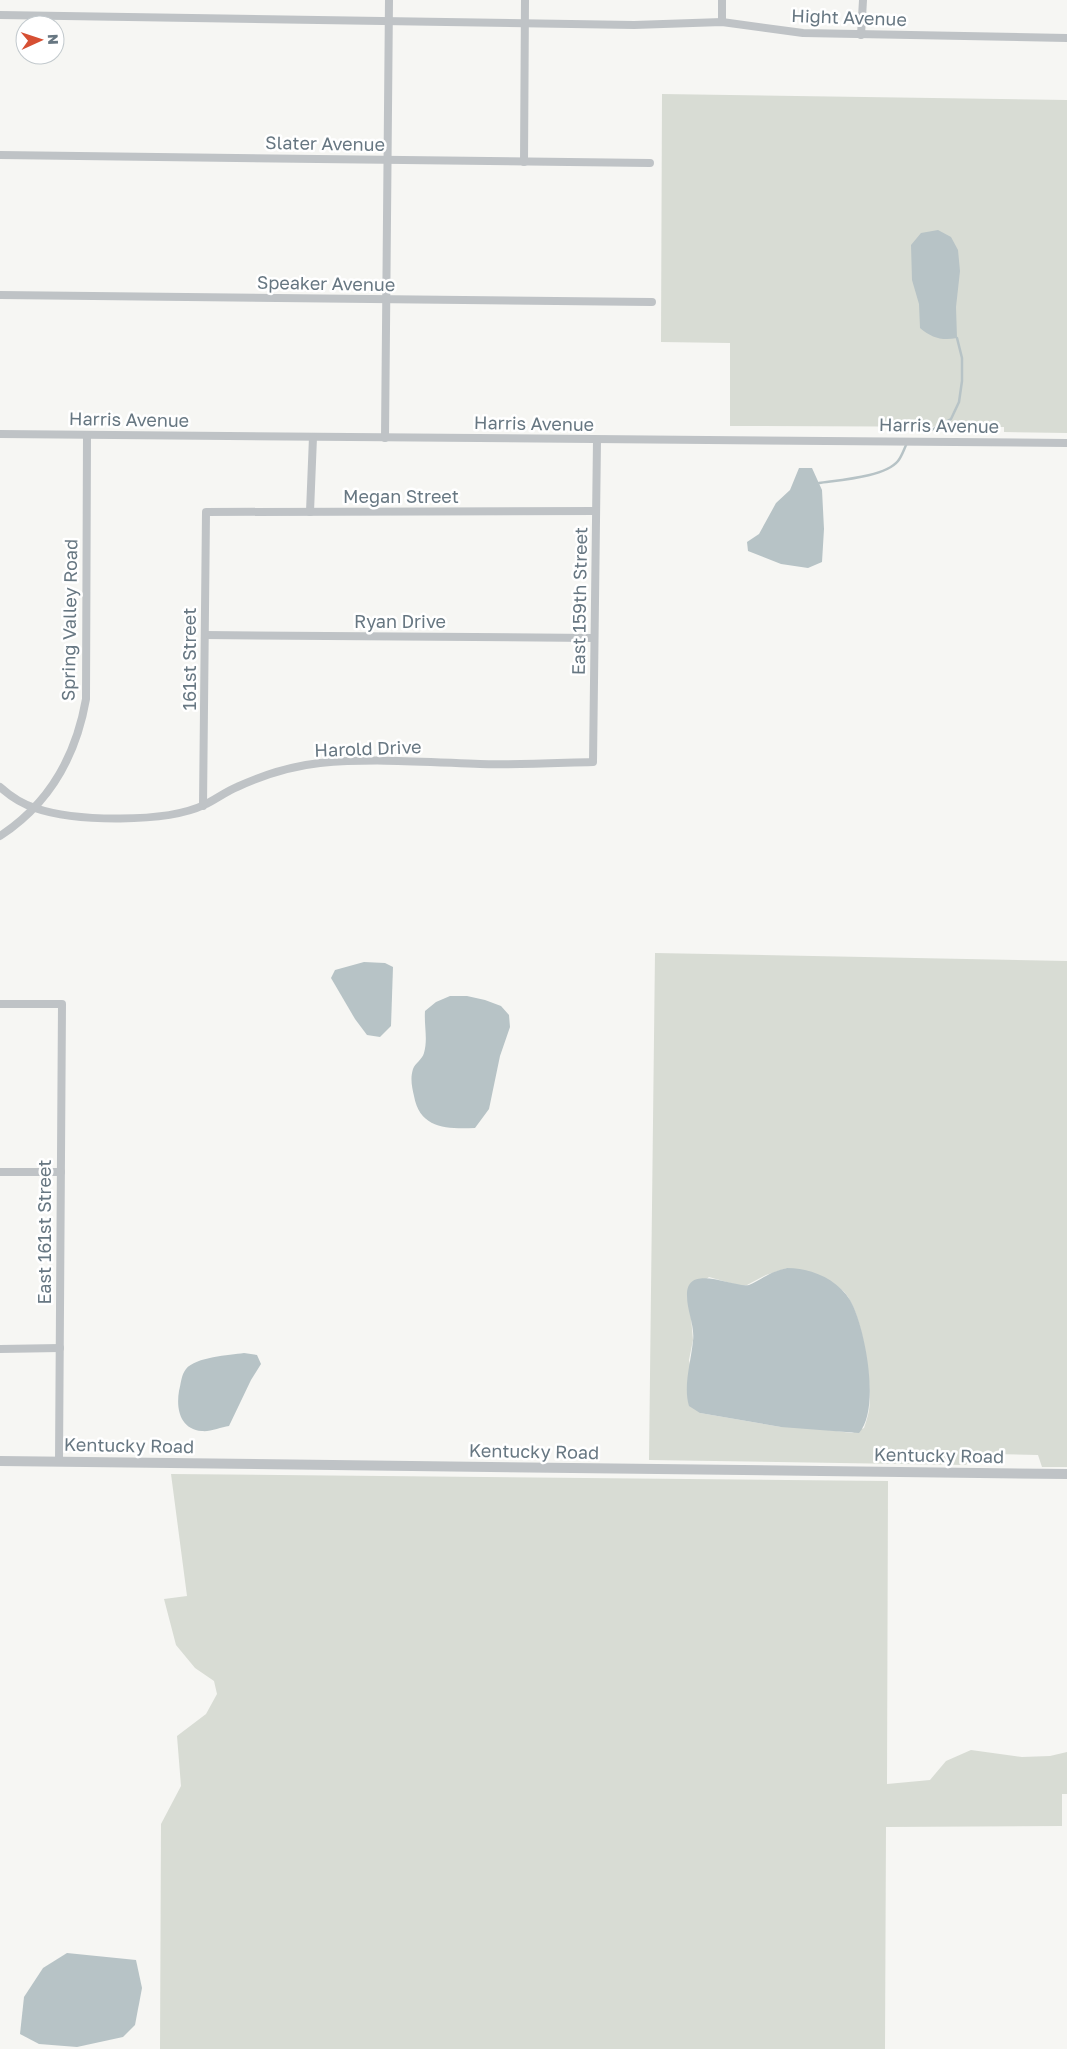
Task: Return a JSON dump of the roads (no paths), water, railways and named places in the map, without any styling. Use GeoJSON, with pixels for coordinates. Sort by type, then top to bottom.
{"type":"FeatureCollection","features":[{"type":"Feature","properties":{"kind":"street"},"geometry":{"type":"LineString","coordinates":[[385,438],[389,0]]}},
{"type":"Feature","properties":{"kind":"street"},"geometry":{"type":"LineString","coordinates":[[524,162],[525,0]]}},
{"type":"Feature","properties":{"kind":"street"},"geometry":{"type":"LineString","coordinates":[[722,0],[722,22]]}},
{"type":"Feature","properties":{"kind":"street"},"geometry":{"type":"LineString","coordinates":[[861,35],[864,0]]}},
{"type":"Feature","properties":{"kind":"street","name":"Hight Avenue"},"geometry":{"type":"LineString","coordinates":[[0,15],[525,24],[634,25],[722,22],[803,33],[1067,38]]}},
{"type":"Feature","properties":{"kind":"street","name":"Slater Avenue"},"geometry":{"type":"LineString","coordinates":[[0,155],[650,163]]}},
{"type":"Feature","properties":{"kind":"street","name":"Speaker Avenue"},"geometry":{"type":"LineString","coordinates":[[0,295],[652,302]]}},
{"type":"Feature","properties":{"kind":"street","name":"Harris Avenue"},"geometry":{"type":"LineString","coordinates":[[0,434],[1067,443]]}},
{"type":"Feature","properties":{"kind":"street","name":"Spring Valley Road"},"geometry":{"type":"LineString","coordinates":[[0,836],[35,808],[48,792],[69,759],[77,737],[86,699],[87,435]]}},
{"type":"Feature","properties":{"kind":"street"},"geometry":{"type":"LineString","coordinates":[[310,512],[312,437]]}},
{"type":"Feature","properties":{"kind":"street","name":"East 159th Street"},"geometry":{"type":"LineString","coordinates":[[594,762],[597,440]]}},
{"type":"Feature","properties":{"kind":"street","name":"Megan Street"},"geometry":{"type":"LineString","coordinates":[[206,512],[596,512]]}},
{"type":"Feature","properties":{"kind":"street","name":"161st Street"},"geometry":{"type":"LineString","coordinates":[[203,806],[206,512]]}},
{"type":"Feature","properties":{"kind":"street","name":"Ryan Drive"},"geometry":{"type":"LineString","coordinates":[[205,635],[594,638]]}},
{"type":"Feature","properties":{"kind":"street","name":"Harold Drive"},"geometry":{"type":"LineString","coordinates":[[0,787],[19,801],[35,808],[57,813],[116,819],[167,814],[203,806],[254,780],[277,772],[319,763],[343,761],[482,764],[594,762]]}},
{"type":"Feature","properties":{"kind":"street","name":"East 161st Street"},"geometry":{"type":"LineString","coordinates":[[0,1004],[62,1004],[59,1461]]}},
{"type":"Feature","properties":{"kind":"street"},"geometry":{"type":"LineString","coordinates":[[0,1172],[61,1172]]}},
{"type":"Feature","properties":{"kind":"street"},"geometry":{"type":"LineString","coordinates":[[0,1349],[60,1348]]}},
{"type":"Feature","properties":{"kind":"street","name":"Kentucky Road"},"geometry":{"type":"LineString","coordinates":[[0,1461],[1067,1474]]}},
{"type":"Feature","properties":{"kind":"waterway"},"geometry":{"type":"LineString","coordinates":[[930,431],[951,419],[959,402],[962,381],[962,358],[957,338]]}},
{"type":"Feature","properties":{"kind":"waterway"},"geometry":{"type":"LineString","coordinates":[[819,483],[861,477],[883,471],[898,461],[907,443]]}}]}
